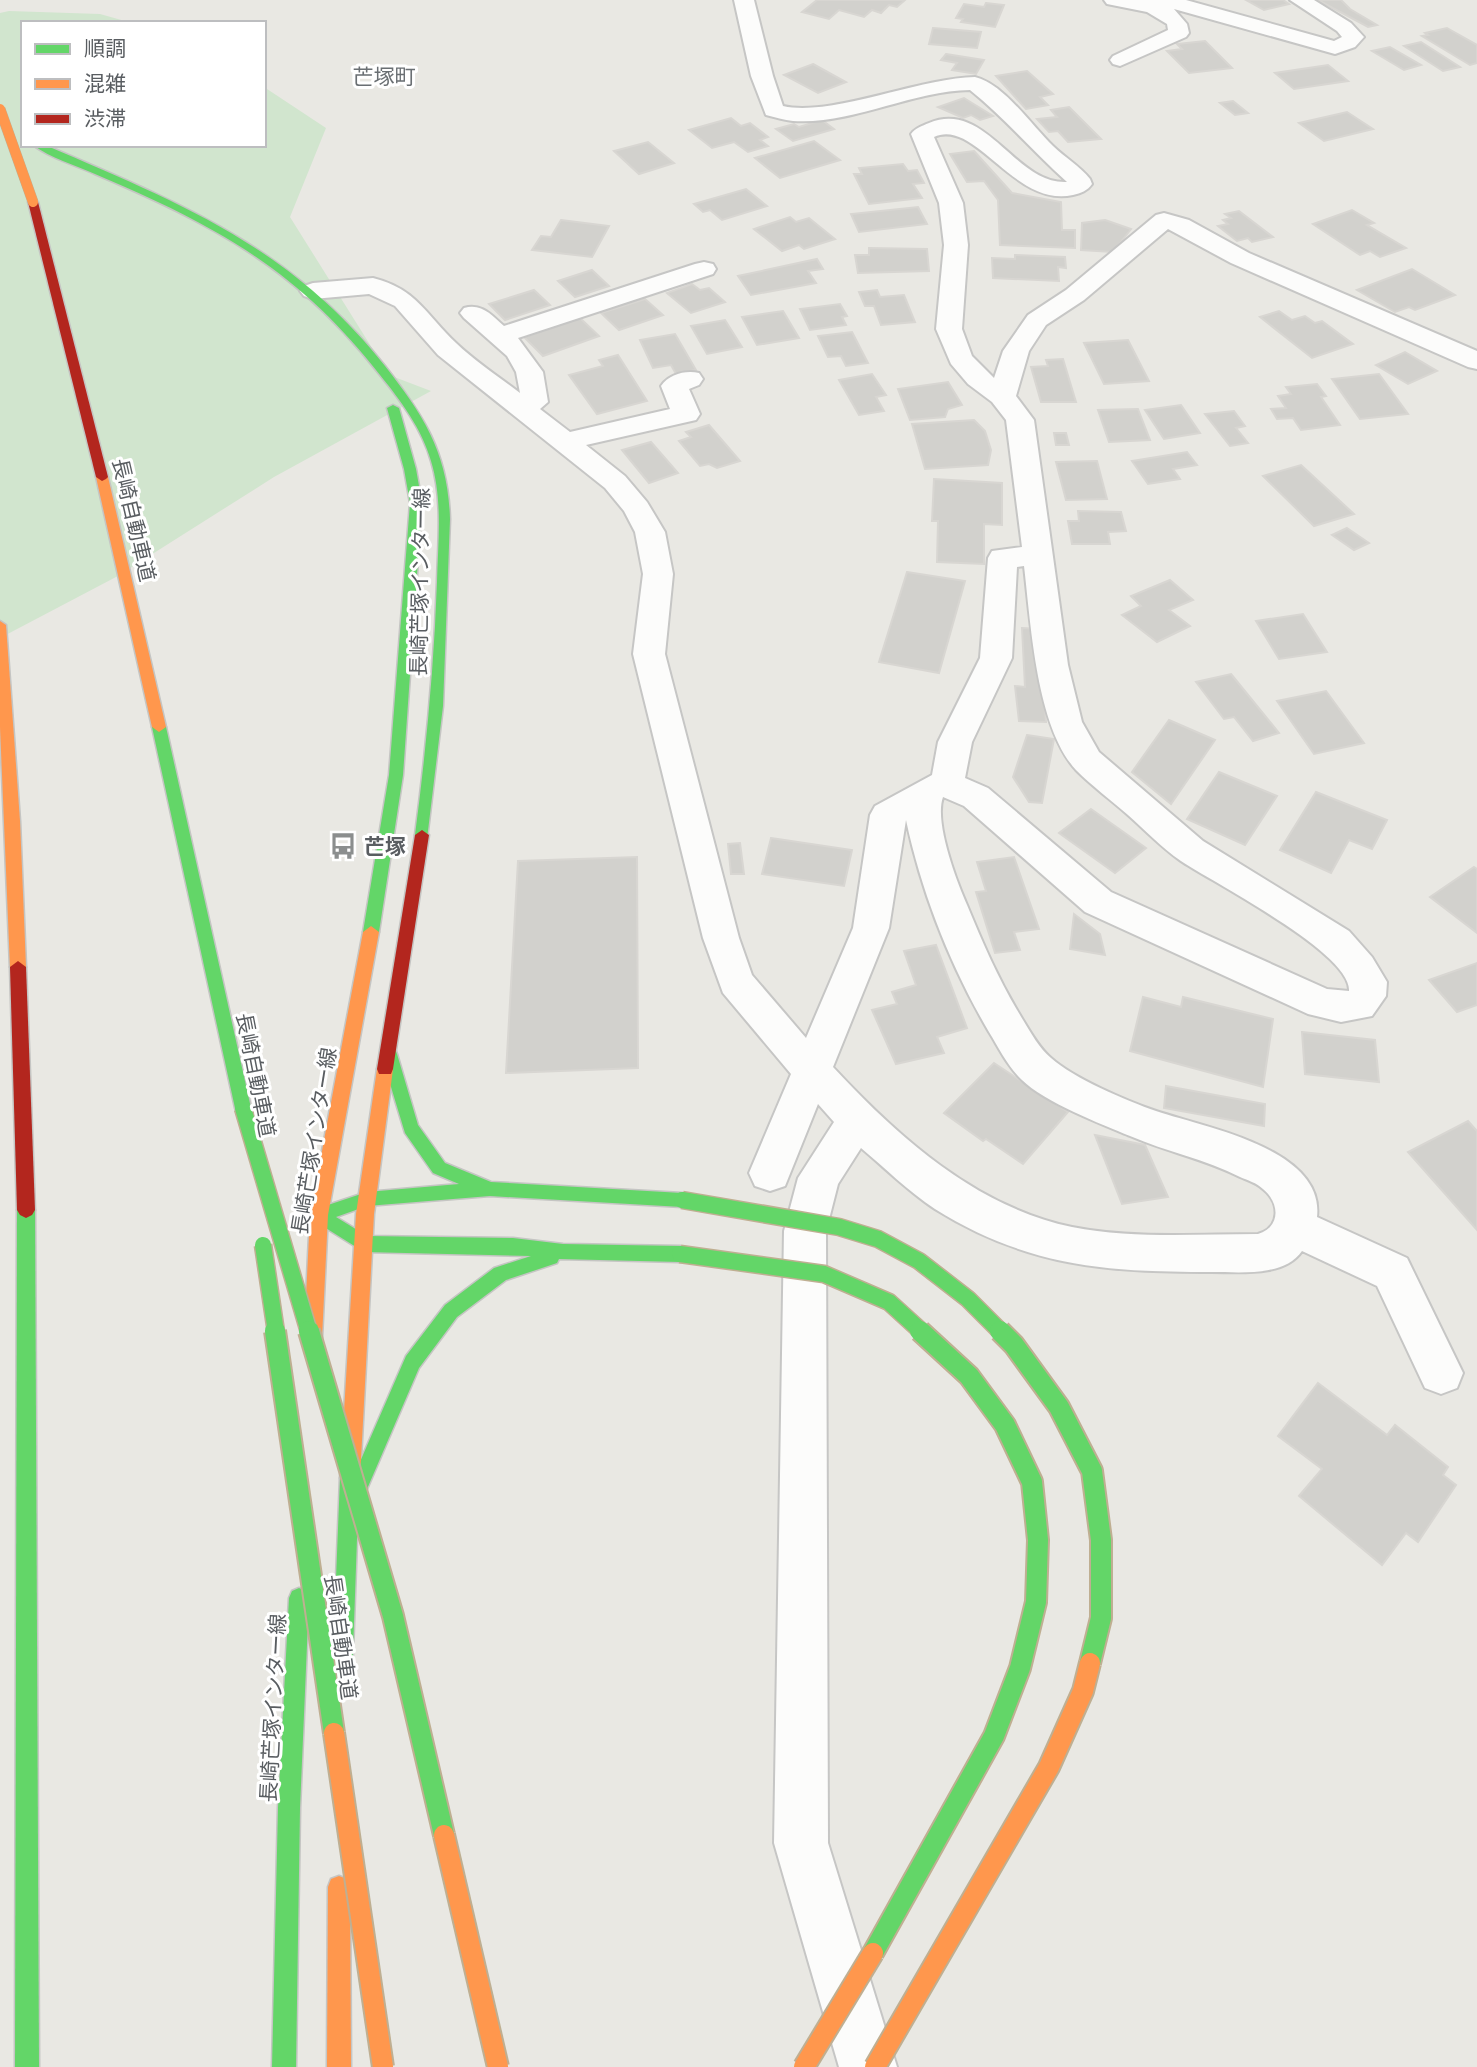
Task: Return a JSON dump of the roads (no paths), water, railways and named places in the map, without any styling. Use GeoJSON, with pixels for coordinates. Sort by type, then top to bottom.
{"type":"FeatureCollection","features":[{"type":"Feature","properties":{"kind":"main road","name":"長崎自動車道"},"geometry":{"type":"LineString","coordinates":[[0,109],[33,202],[114,523],[243,1108],[383,2067]]}},
{"type":"Feature","properties":{"kind":"main road"},"geometry":{"type":"LineString","coordinates":[[0,128],[21,138]]}},
{"type":"Feature","properties":{"kind":"main road","name":"長崎芒塚インター線"},"geometry":{"type":"LineString","coordinates":[[42,147],[147,192],[190,214],[278,264],[313,291],[374,357],[418,420],[432,446],[443,480],[442,664],[429,789],[367,1199],[364,1244]]}},
{"type":"Feature","properties":{"kind":"main road","name":"長崎芒塚インター線"},"geometry":{"type":"LineString","coordinates":[[310,1390],[319,1215],[365,971],[396,775],[416,503],[399,424],[374,357]]}},
{"type":"Feature","properties":{"kind":"main road"},"geometry":{"type":"LineString","coordinates":[[0,625],[13,821],[27,1252],[27,2067]]}},
{"type":"Feature","properties":{"kind":"main road"},"geometry":{"type":"LineString","coordinates":[[389,1054],[411,1128],[439,1168],[489,1189]]}},
{"type":"Feature","properties":{"kind":"main road"},"geometry":{"type":"LineString","coordinates":[[243,1108],[393,1616],[498,2067]]}},
{"type":"Feature","properties":{"kind":"main road"},"geometry":{"type":"LineString","coordinates":[[319,1215],[367,1199],[489,1189],[682,1200],[839,1227],[877,1239],[919,1261],[968,1299],[1014,1345],[1059,1407],[1092,1471],[1101,1540],[1101,1618],[1083,1691],[1049,1767],[875,2067]]}},
{"type":"Feature","properties":{"kind":"main road"},"geometry":{"type":"LineString","coordinates":[[319,1215],[364,1244],[513,1246],[563,1252],[680,1254],[824,1274],[888,1302],[969,1376],[1005,1425],[1032,1482],[1038,1540],[1036,1602],[1020,1668],[998,1725],[887,1930],[804,2067]]}},
{"type":"Feature","properties":{"kind":"main road"},"geometry":{"type":"LineString","coordinates":[[339,2067],[340,1735],[348,1513],[364,1244]]}},
{"type":"Feature","properties":{"kind":"main road"},"geometry":{"type":"LineString","coordinates":[[348,1513],[412,1362],[451,1311],[500,1274],[563,1252]]}},
{"type":"Feature","properties":{"kind":"main road","name":"長崎芒塚インター線"},"geometry":{"type":"LineString","coordinates":[[284,2067],[289,1808],[307,1446]]}},
{"type":"Feature","properties":{"kind":"main road"},"geometry":{"type":"LineString","coordinates":[[11,1916],[27,1735]]}},
{"type":"Feature","properties":{"kind":"street"},"geometry":{"type":"LineString","coordinates":[[744,0],[762,76],[774,110],[789,116],[855,106],[934,88],[975,83],[1009,110],[1044,150],[1077,179],[1080,184],[1075,187],[1047,189],[1019,174],[989,145],[968,130],[946,126],[922,134],[951,203],[956,245],[949,329],[960,358],[977,379],[1002,396],[1020,420],[1052,665],[1066,722],[1087,761],[1191,850],[1336,941],[1368,982],[1367,996],[1359,1005],[1341,1007],[1321,1003],[1098,902],[976,797],[936,789],[887,815],[870,928],[770,1173]]}},
{"type":"Feature","properties":{"kind":"street"},"geometry":{"type":"LineString","coordinates":[[1114,0],[1155,8],[1174,18],[1180,30],[1179,33],[1120,60]]}},
{"type":"Feature","properties":{"kind":"street"},"geometry":{"type":"LineString","coordinates":[[1164,0],[1335,48],[1348,43],[1353,37],[1344,27],[1300,0]]}},
{"type":"Feature","properties":{"kind":"street"},"geometry":{"type":"LineString","coordinates":[[1002,396],[1016,351],[1037,320],[1075,295],[1164,220],[1181,225],[1240,258],[1477,361]]}},
{"type":"Feature","properties":{"kind":"street"},"geometry":{"type":"LineString","coordinates":[[499,336],[704,269]]}},
{"type":"Feature","properties":{"kind":"street"},"geometry":{"type":"LineString","coordinates":[[313,291],[373,286],[404,301],[447,349],[615,482],[637,508],[650,532],[658,574],[649,654],[721,938],[736,982],[857,1120],[948,1195],[1003,1225],[1072,1246],[1130,1253],[1258,1253],[1281,1246],[1296,1227],[1297,1210],[1292,1192],[1277,1175],[1220,1147],[1146,1125],[1075,1093],[1037,1070],[1020,1049],[981,985],[945,896],[923,821],[955,743],[996,658],[1003,558],[1039,556]]}},
{"type":"Feature","properties":{"kind":"street"},"geometry":{"type":"LineString","coordinates":[[473,313],[525,359],[535,382],[534,402],[514,403]]}},
{"type":"Feature","properties":{"kind":"street"},"geometry":{"type":"LineString","coordinates":[[564,442],[686,414],[674,386],[690,379]]}},
{"type":"Feature","properties":{"kind":"street"},"geometry":{"type":"LineString","coordinates":[[857,1120],[819,1178],[805,1231],[801,1843],[868,2067]]}},
{"type":"Feature","properties":{"kind":"street"},"geometry":{"type":"LineString","coordinates":[[1296,1227],[1392,1272],[1441,1373]]}},
{"type":"Feature","properties":{"kind":"place","name":"芒塚"},"geometry":{"type":"Point","coordinates":[343,846]}},
{"type":"Feature","properties":{"kind":"district","name":"芒塚町"},"geometry":{"type":"Point","coordinates":[384,76]}}]}
